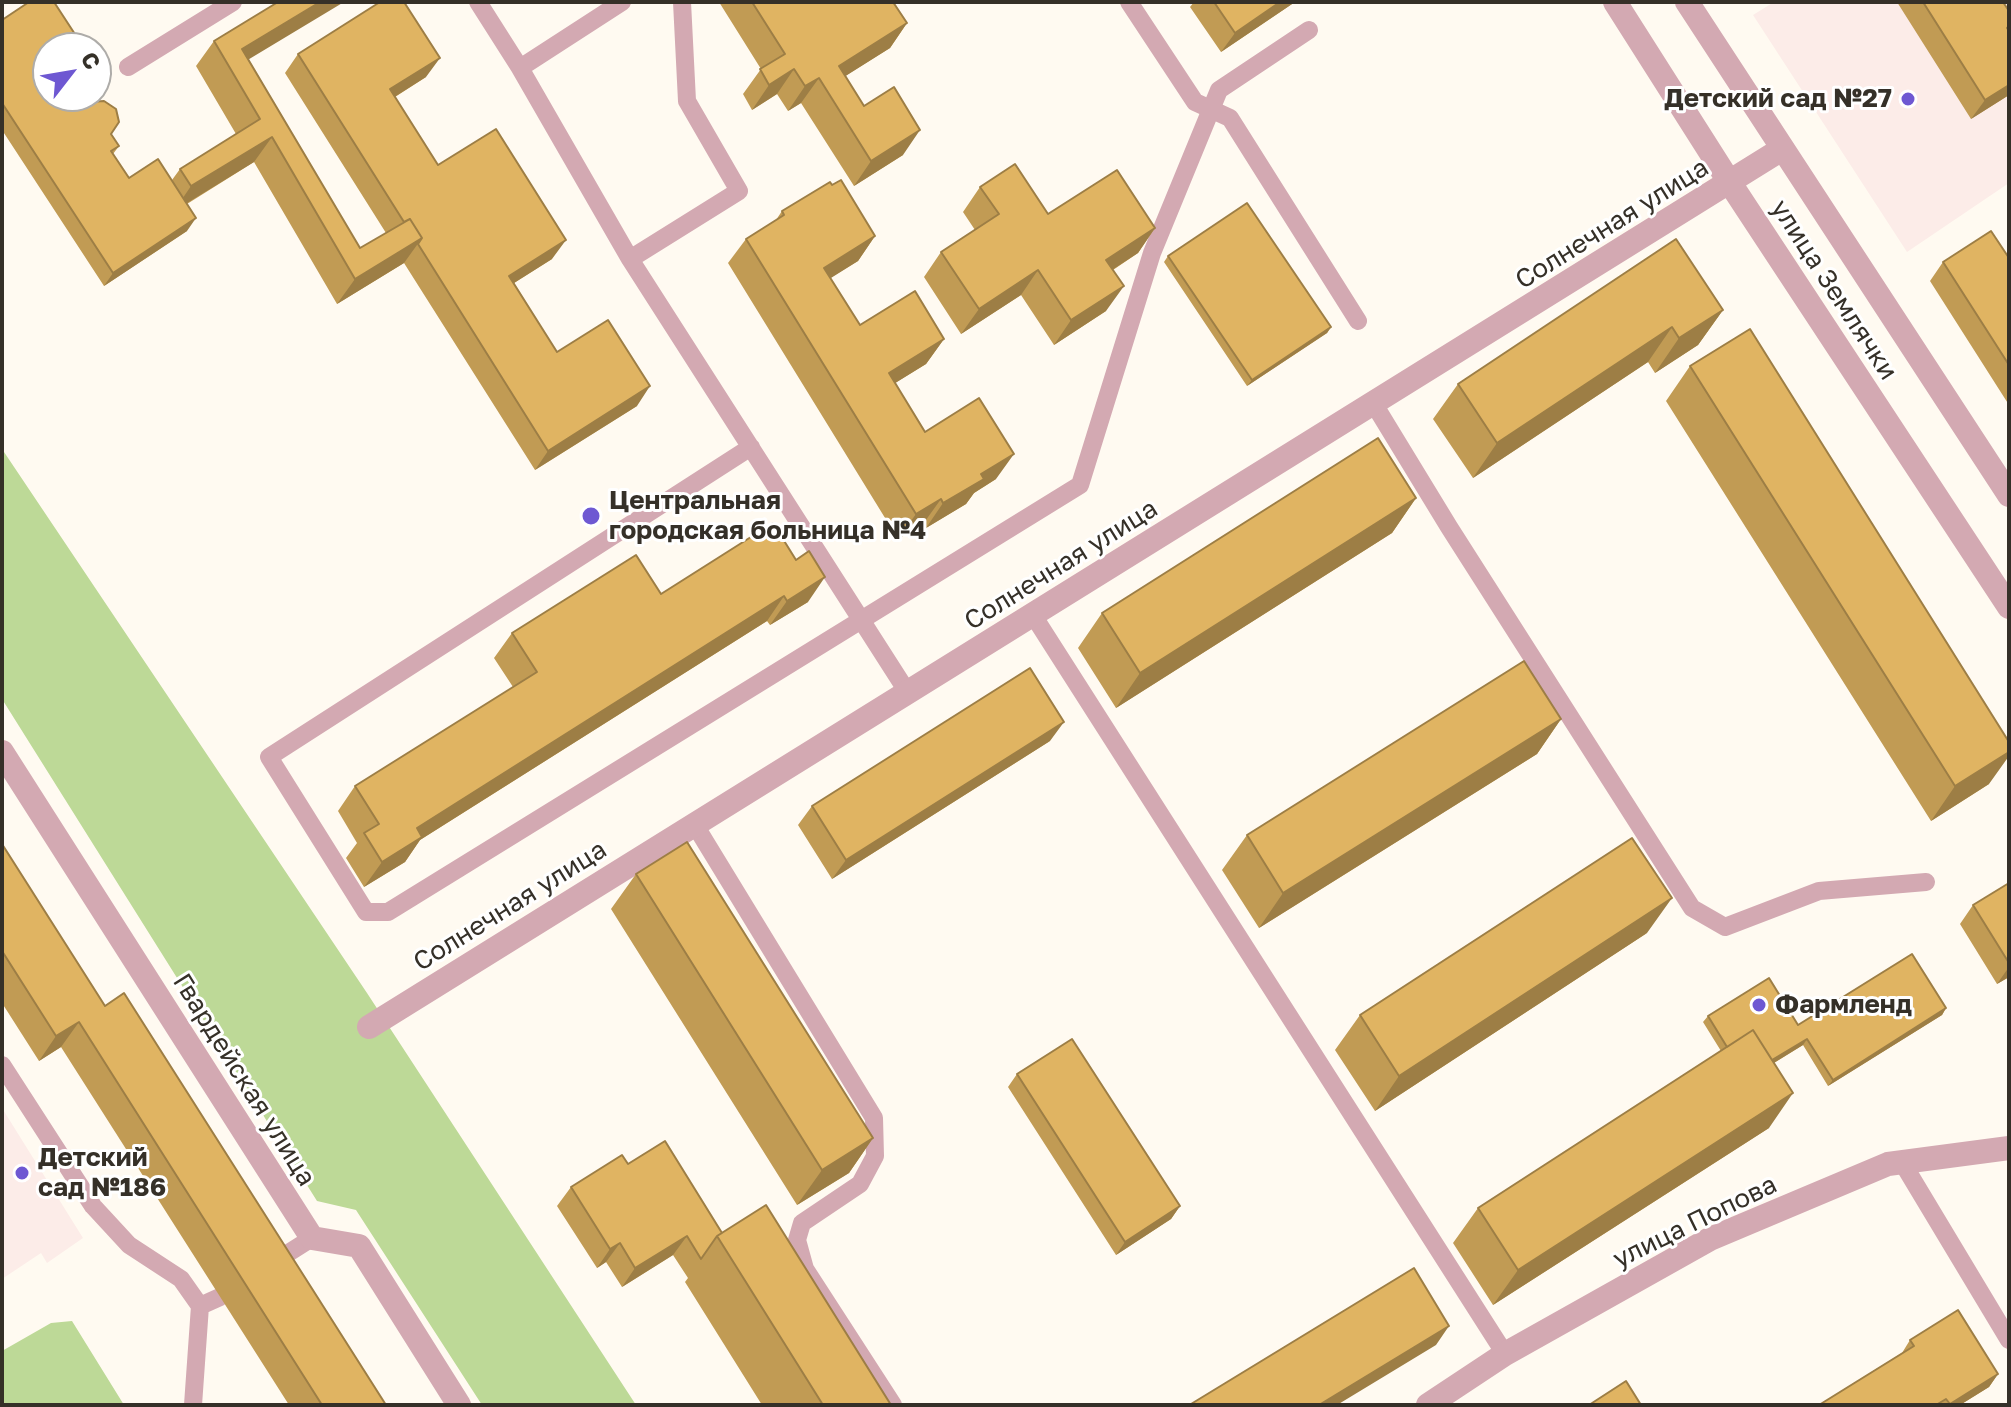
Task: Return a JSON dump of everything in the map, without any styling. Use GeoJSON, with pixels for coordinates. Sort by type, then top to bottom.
{"type":"FeatureCollection","features":[{"type":"Feature","properties":{"kind":"street","name":"улица Землячки"},"geometry":{"type":"LineString","coordinates":[[1615,2],[1730,183],[2009,607]]}},
{"type":"Feature","properties":{"kind":"street","name":"улица Землячки"},"geometry":{"type":"LineString","coordinates":[[1687,2],[2009,495]]}},
{"type":"Feature","properties":{"kind":"street","name":"Солнечная улица"},"geometry":{"type":"LineString","coordinates":[[369,1027],[1782,149]]}},
{"type":"Feature","properties":{"kind":"street","name":"Гвардейская улица"},"geometry":{"type":"LineString","coordinates":[[2,752],[312,1238]]}},
{"type":"Feature","properties":{"kind":"street","name":"улица Попова"},"geometry":{"type":"LineString","coordinates":[[1428,1405],[1505,1354],[1710,1239],[1888,1164],[2009,1148]]}},
{"type":"Feature","properties":{"kind":"street"},"geometry":{"type":"LineString","coordinates":[[312,1238],[359,1246],[459,1405]]}},
{"type":"Feature","properties":{"kind":"lane"},"geometry":{"type":"LineString","coordinates":[[128,67],[233,2]]}},
{"type":"Feature","properties":{"kind":"lane"},"geometry":{"type":"LineString","coordinates":[[478,2],[520,68],[630,259],[908,693]]}},
{"type":"Feature","properties":{"kind":"lane"},"geometry":{"type":"LineString","coordinates":[[520,68],[622,2]]}},
{"type":"Feature","properties":{"kind":"lane"},"geometry":{"type":"LineString","coordinates":[[630,259],[739,191],[687,101],[682,2]]}},
{"type":"Feature","properties":{"kind":"lane"},"geometry":{"type":"LineString","coordinates":[[1129,2],[1195,102],[1230,118],[1358,321]]}},
{"type":"Feature","properties":{"kind":"lane"},"geometry":{"type":"LineString","coordinates":[[751,447],[269,757],[366,912],[388,912],[1080,485],[1152,253],[1219,90],[1309,30]]}},
{"type":"Feature","properties":{"kind":"lane"},"geometry":{"type":"LineString","coordinates":[[1374,404],[1692,908],[1725,927],[1819,891],[1926,882]]}},
{"type":"Feature","properties":{"kind":"lane"},"geometry":{"type":"LineString","coordinates":[[1033,615],[1505,1354]]}},
{"type":"Feature","properties":{"kind":"lane"},"geometry":{"type":"LineString","coordinates":[[695,825],[874,1118],[875,1156],[860,1184],[802,1223],[797,1240],[805,1269],[893,1405]]}},
{"type":"Feature","properties":{"kind":"lane"},"geometry":{"type":"LineString","coordinates":[[2,1065],[93,1206],[129,1245],[181,1279],[200,1306],[193,1405]]}},
{"type":"Feature","properties":{"kind":"lane"},"geometry":{"type":"LineString","coordinates":[[1902,1162],[2009,1340]]}},
{"type":"Feature","properties":{"kind":"lane"},"geometry":{"type":"LineString","coordinates":[[265,1268],[312,1238]]}},
{"type":"Feature","properties":{"kind":"lane"},"geometry":{"type":"LineString","coordinates":[[200,1306],[220,1297]]}},
{"type":"Feature","properties":{"kind":"shaded area","name":"Детский сад №27"},"geometry":{"type":"Polygon","coordinates":[[[1774,2],[2009,2],[2009,183],[1907,252],[1753,15],[1774,2]]]}},
{"type":"Feature","properties":{"kind":"shaded area","name":"Детский сад №186"},"geometry":{"type":"Polygon","coordinates":[[[2,1108],[83,1238],[47,1263],[41,1253],[2,1279],[2,1108]]]}},
{"type":"Feature","properties":{"kind":"green space"},"geometry":{"type":"Polygon","coordinates":[[[2,449],[367,993],[636,1405],[482,1405],[356,1210],[317,1201],[2,699],[2,449]]]}},
{"type":"Feature","properties":{"kind":"green space"},"geometry":{"type":"Polygon","coordinates":[[[72,1321],[124,1405],[2,1405],[2,1351],[51,1323],[72,1321]]]}},
{"type":"Feature","properties":{"kind":"building"},"geometry":{"type":"Polygon","coordinates":[[[29,2],[54,2],[74,32],[32,32],[32,112],[112,112],[112,106],[116,109],[119,122],[111,134],[119,146],[111,151],[129,178],[158,159],[196,218],[113,273],[2,103],[2,20],[29,2]]]}},
{"type":"Feature","properties":{"kind":"building"},"geometry":{"type":"Polygon","coordinates":[[[278,2],[320,2],[242,49],[360,248],[410,219],[422,238],[355,279],[272,137],[191,186],[180,169],[260,119],[214,41],[278,2]]]}},
{"type":"Feature","properties":{"kind":"building"},"geometry":{"type":"Polygon","coordinates":[[[380,2],[404,2],[440,58],[390,89],[438,165],[496,129],[566,240],[509,276],[557,352],[608,320],[650,386],[548,451],[418,244],[422,238],[410,219],[404,222],[298,54],[380,2]]]}},
{"type":"Feature","properties":{"kind":"building"},"geometry":{"type":"Polygon","coordinates":[[[752,2],[893,2],[907,23],[839,66],[864,106],[894,87],[920,130],[871,161],[819,78],[805,86],[794,69],[769,85],[760,69],[785,54],[752,2]]]}},
{"type":"Feature","properties":{"kind":"building"},"geometry":{"type":"Polygon","coordinates":[[[1214,2],[1280,2],[1235,33],[1214,2]]]}},
{"type":"Feature","properties":{"kind":"building"},"geometry":{"type":"Polygon","coordinates":[[[1923,2],[2003,2],[2009,11],[2009,85],[1985,100],[1923,2]]]}},
{"type":"Feature","properties":{"kind":"building"},"geometry":{"type":"Polygon","coordinates":[[[1015,164],[1048,214],[1117,170],[1155,228],[1106,260],[1124,286],[1071,320],[1038,270],[979,309],[941,252],[999,214],[980,187],[1015,164]]]}},
{"type":"Feature","properties":{"kind":"building"},"geometry":{"type":"Polygon","coordinates":[[[841,180],[875,236],[824,268],[860,325],[915,291],[944,339],[889,373],[925,432],[979,398],[1014,454],[981,474],[984,479],[943,503],[941,499],[916,514],[746,239],[784,215],[782,211],[830,182],[832,185],[841,180]]]}},
{"type":"Feature","properties":{"kind":"building"},"geometry":{"type":"Polygon","coordinates":[[[1247,203],[1331,327],[1252,380],[1168,256],[1247,203]]]}},
{"type":"Feature","properties":{"kind":"building"},"geometry":{"type":"Polygon","coordinates":[[[1991,231],[2009,258],[2009,365],[1943,262],[1991,231]]]}},
{"type":"Feature","properties":{"kind":"building"},"geometry":{"type":"Polygon","coordinates":[[[1676,239],[1723,310],[1679,338],[1672,327],[1497,443],[1458,384],[1676,239]]]}},
{"type":"Feature","properties":{"kind":"building"},"geometry":{"type":"Polygon","coordinates":[[[1750,329],[2009,742],[2009,752],[1955,786],[1690,366],[1750,329]]]}},
{"type":"Feature","properties":{"kind":"building"},"geometry":{"type":"Polygon","coordinates":[[[1378,438],[1416,498],[1140,673],[1102,613],[1378,438]]]}},
{"type":"Feature","properties":{"kind":"building"},"geometry":{"type":"Polygon","coordinates":[[[773,523],[796,560],[809,551],[825,577],[787,601],[784,596],[417,828],[422,837],[382,862],[364,833],[379,824],[355,786],[537,672],[512,633],[636,555],[661,594],[773,523]]]}},
{"type":"Feature","properties":{"kind":"building"},"geometry":{"type":"Polygon","coordinates":[[[1524,661],[1561,719],[1283,893],[1247,835],[1524,661]]]}},
{"type":"Feature","properties":{"kind":"building"},"geometry":{"type":"Polygon","coordinates":[[[1030,668],[1064,722],[846,860],[812,806],[1030,668]]]}},
{"type":"Feature","properties":{"kind":"building"},"geometry":{"type":"Polygon","coordinates":[[[1632,838],[1672,898],[1399,1076],[1360,1015],[1632,838]]]}},
{"type":"Feature","properties":{"kind":"building"},"geometry":{"type":"Polygon","coordinates":[[[687,842],[873,1138],[822,1170],[636,874],[687,842]]]}},
{"type":"Feature","properties":{"kind":"building"},"geometry":{"type":"Polygon","coordinates":[[[2,844],[105,1006],[124,993],[386,1405],[322,1405],[79,1022],[56,1036],[2,951],[2,844]]]}},
{"type":"Feature","properties":{"kind":"building"},"geometry":{"type":"Polygon","coordinates":[[[2009,883],[2009,963],[1973,905],[2009,883]]]}},
{"type":"Feature","properties":{"kind":"building"},"geometry":{"type":"Polygon","coordinates":[[[1912,954],[1946,1008],[1833,1080],[1807,1039],[1772,1060],[1753,1030],[1727,1047],[1708,1016],[1769,978],[1798,1025],[1912,954]]]}},
{"type":"Feature","properties":{"kind":"building"},"geometry":{"type":"Polygon","coordinates":[[[1753,1030],[1793,1093],[1518,1270],[1478,1208],[1753,1030]]]}},
{"type":"Feature","properties":{"kind":"building"},"geometry":{"type":"Polygon","coordinates":[[[1072,1039],[1180,1206],[1125,1242],[1017,1074],[1072,1039]]]}},
{"type":"Feature","properties":{"kind":"building"},"geometry":{"type":"Polygon","coordinates":[[[665,1141],[722,1233],[701,1259],[687,1236],[635,1268],[620,1243],[610,1249],[571,1187],[622,1155],[628,1164],[665,1141]]]}},
{"type":"Feature","properties":{"kind":"building"},"geometry":{"type":"Polygon","coordinates":[[[766,1205],[891,1405],[823,1405],[717,1236],[766,1205]]]}},
{"type":"Feature","properties":{"kind":"building"},"geometry":{"type":"Polygon","coordinates":[[[1414,1268],[1449,1326],[1319,1405],[1191,1405],[1191,1404],[1414,1268]]]}},
{"type":"Feature","properties":{"kind":"building"},"geometry":{"type":"Polygon","coordinates":[[[1958,1310],[1998,1374],[1950,1404],[1946,1399],[1936,1405],[1819,1405],[1914,1346],[1910,1340],[1958,1310]]]}},
{"type":"Feature","properties":{"kind":"building"},"geometry":{"type":"Polygon","coordinates":[[[1626,1381],[1641,1405],[1589,1405],[1626,1381]]]}},
{"type":"Feature","properties":{"kind":"place","name":"Детский сад №27"},"geometry":{"type":"Point","coordinates":[1908,99]}},
{"type":"Feature","properties":{"kind":"place","name":"Центральная городская больница №4"},"geometry":{"type":"Point","coordinates":[591,516]}},
{"type":"Feature","properties":{"kind":"place","name":"Фармленд"},"geometry":{"type":"Point","coordinates":[1759,1005]}},
{"type":"Feature","properties":{"kind":"place","name":"Детский сад №186"},"geometry":{"type":"Point","coordinates":[22,1173]}}]}
